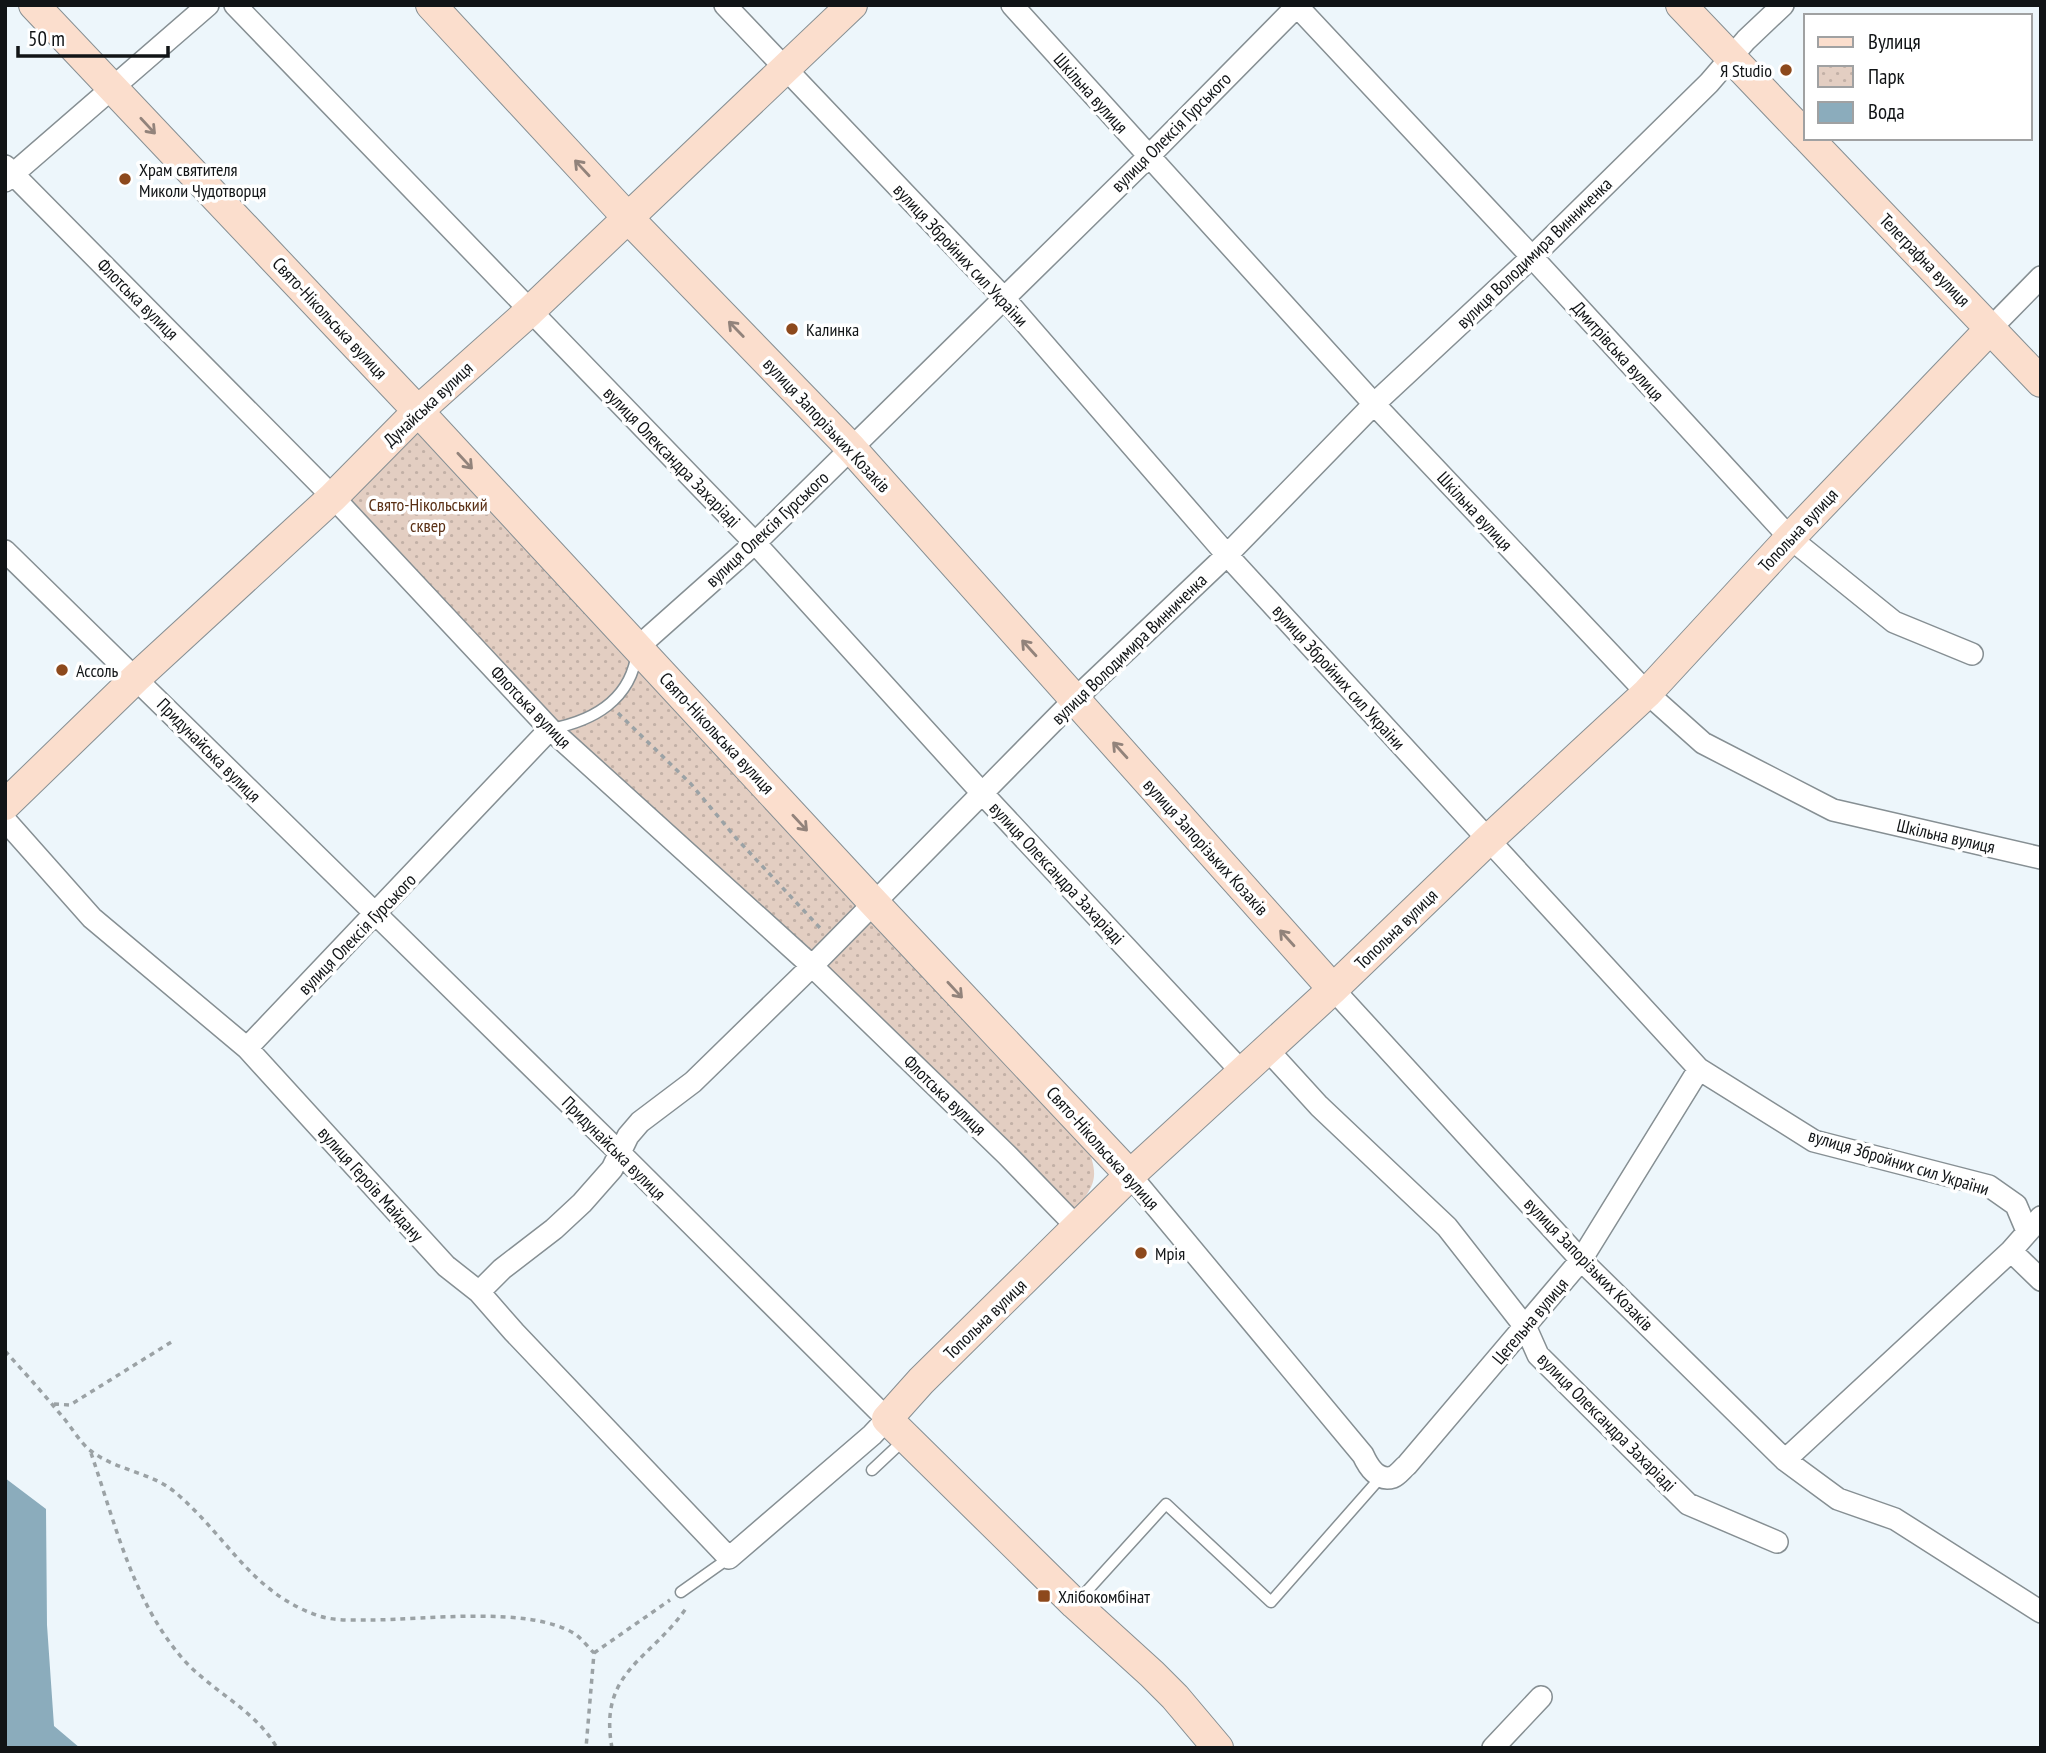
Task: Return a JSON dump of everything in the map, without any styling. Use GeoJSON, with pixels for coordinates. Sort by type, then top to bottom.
{"type":"FeatureCollection","features":[{"type":"Feature","properties":{"kind":"main road","name":"Свято-Нікольська вулиця"},"geometry":{"type":"LineString","coordinates":[[34,5],[418,411],[1130,1175]]}},
{"type":"Feature","properties":{"kind":"main road","name":"вулиця Запорізьких Козаків"},"geometry":{"type":"LineString","coordinates":[[432,5],[628,218],[851,448],[1333,989]]}},
{"type":"Feature","properties":{"kind":"main road","name":"Дунайська вулиця"},"geometry":{"type":"LineString","coordinates":[[5,805],[136,678],[333,497],[418,411],[530,311],[852,5]]}},
{"type":"Feature","properties":{"kind":"main road","name":"Телеграфна вулиця"},"geometry":{"type":"LineString","coordinates":[[1681,5],[1804,134]]}},
{"type":"Feature","properties":{"kind":"main road","name":"Телеграфна вулиця"},"geometry":{"type":"LineString","coordinates":[[1810,140],[2041,382]]}},
{"type":"Feature","properties":{"kind":"main road","name":"Топольна вулиця"},"geometry":{"type":"LineString","coordinates":[[896,1429],[921,1381],[1130,1175],[1333,989],[1647,693],[1790,538],[1990,329]]}},
{"type":"Feature","properties":{"kind":"main road","name":"Придунайська вулиця"},"geometry":{"type":"LineString","coordinates":[[896,1429],[1075,1604],[1167,1689],[1218,1748]]}},
{"type":"Feature","properties":{"kind":"street"},"geometry":{"type":"LineString","coordinates":[[8,173],[208,5]]}},
{"type":"Feature","properties":{"kind":"street","name":"вулиця Олександра Захаріаді"},"geometry":{"type":"LineString","coordinates":[[235,5],[755,543],[982,793],[1242,1072]]}},
{"type":"Feature","properties":{"kind":"street","name":"вулиця Збройних сил України"},"geometry":{"type":"LineString","coordinates":[[725,5],[1003,297],[1227,555],[1699,1069],[1814,1141],[1989,1186],[2016,1205],[2034,1224],[2011,1251],[1786,1460]]}},
{"type":"Feature","properties":{"kind":"street","name":"Шкільна вулиця"},"geometry":{"type":"LineString","coordinates":[[1012,5],[1374,404],[1647,693],[1703,743],[1833,810],[2041,858]]}},
{"type":"Feature","properties":{"kind":"street","name":"вулиця Володимира Винниченка"},"geometry":{"type":"LineString","coordinates":[[479,1292],[502,1269],[554,1229],[582,1203],[608,1175],[628,1136],[640,1122],[694,1082],[1074,699],[1227,555],[1374,404],[1532,257],[1709,83],[1783,5]]}},
{"type":"Feature","properties":{"kind":"street","name":"вулиця Олексія Гурського"},"geometry":{"type":"LineString","coordinates":[[638,647],[755,543],[1148,157],[1297,6]]}},
{"type":"Feature","properties":{"kind":"street","name":"Дмитрівська вулиця"},"geometry":{"type":"LineString","coordinates":[[1297,6],[1790,538],[1894,622],[1972,654]]}},
{"type":"Feature","properties":{"kind":"street","name":"Флотська вулиця"},"geometry":{"type":"LineString","coordinates":[[8,173],[333,497],[550,729],[812,966],[1007,1155],[1078,1228]]}},
{"type":"Feature","properties":{"kind":"street","name":"Топольна вулиця"},"geometry":{"type":"LineString","coordinates":[[1990,329],[2041,277]]}},
{"type":"Feature","properties":{"kind":"street","name":"Придунайська вулиця"},"geometry":{"type":"LineString","coordinates":[[5,551],[621,1154],[896,1429]]}},
{"type":"Feature","properties":{"kind":"street","name":"вулиця Олексія Гурського"},"geometry":{"type":"LineString","coordinates":[[247,1048],[550,729]]}},
{"type":"Feature","properties":{"kind":"street","name":"вулиця Героїв Майдану"},"geometry":{"type":"LineString","coordinates":[[5,820],[92,918],[247,1048],[446,1266],[479,1292],[729,1558]]}},
{"type":"Feature","properties":{"kind":"street","name":"вулиця Запорізьких Козаків"},"geometry":{"type":"LineString","coordinates":[[1333,989],[1581,1261],[1786,1460],[1838,1499],[1895,1519],[2041,1612]]}},
{"type":"Feature","properties":{"kind":"street","name":"вулиця Олександра Захаріаді"},"geometry":{"type":"LineString","coordinates":[[1267,1049],[1319,1105],[1447,1227],[1526,1328],[1538,1355],[1688,1504],[1777,1542]]}},
{"type":"Feature","properties":{"kind":"street","name":"Цегельна вулиця"},"geometry":{"type":"LineString","coordinates":[[1381,1477],[1393,1477],[1407,1465],[1581,1261],[1699,1069]]}},
{"type":"Feature","properties":{"kind":"street","name":"Свято-Нікольська вулиця"},"geometry":{"type":"LineString","coordinates":[[1130,1175],[1363,1455],[1369,1468],[1381,1477]]}},
{"type":"Feature","properties":{"kind":"street"},"geometry":{"type":"LineString","coordinates":[[2011,1251],[2041,1280]]}},
{"type":"Feature","properties":{"kind":"street","name":"Топольна вулиця"},"geometry":{"type":"LineString","coordinates":[[729,1558],[872,1435],[896,1429]]}},
{"type":"Feature","properties":{"kind":"street"},"geometry":{"type":"LineString","coordinates":[[1493,1748],[1541,1697]]}},
{"type":"Feature","properties":{"kind":"lane"},"geometry":{"type":"LineString","coordinates":[[550,729],[571,725],[594,716],[609,704],[628,682],[636,662],[638,647]]}},
{"type":"Feature","properties":{"kind":"lane"},"geometry":{"type":"LineString","coordinates":[[872,1470],[896,1429]]}},
{"type":"Feature","properties":{"kind":"lane"},"geometry":{"type":"LineString","coordinates":[[1075,1604],[1166,1504],[1271,1602],[1381,1477]]}},
{"type":"Feature","properties":{"kind":"lane"},"geometry":{"type":"LineString","coordinates":[[681,1592],[729,1558]]}},
{"type":"Feature","properties":{"kind":"path"},"geometry":{"type":"LineString","coordinates":[[609,704],[691,784],[736,838],[834,943]]}},
{"type":"Feature","properties":{"kind":"path"},"geometry":{"type":"LineString","coordinates":[[51,1404],[70,1405],[173,1341]]}},
{"type":"Feature","properties":{"kind":"path"},"geometry":{"type":"LineString","coordinates":[[5,1351],[91,1451],[137,1586],[157,1623],[184,1660],[264,1729],[276,1748]]}},
{"type":"Feature","properties":{"kind":"path"},"geometry":{"type":"LineString","coordinates":[[91,1451],[173,1490],[197,1512],[244,1568],[270,1590],[321,1617],[341,1620],[474,1617],[529,1619],[557,1626],[576,1635],[594,1653],[586,1748]]}},
{"type":"Feature","properties":{"kind":"path"},"geometry":{"type":"LineString","coordinates":[[612,1748],[608,1723],[618,1685],[631,1667],[676,1623],[697,1596],[699,1590],[696,1582]]}},
{"type":"Feature","properties":{"kind":"path"},"geometry":{"type":"LineString","coordinates":[[594,1653],[681,1592]]}},
{"type":"Feature","properties":{"kind":"green space","name":"Свято-Нікольський сквер"},"geometry":{"type":"Polygon","coordinates":[[[416,433],[428,440],[1085,1139],[1093,1162],[1094,1178],[1088,1193],[1074,1213],[548,715],[348,498],[416,433]]]}},
{"type":"Feature","properties":{"kind":"water"},"geometry":{"type":"Polygon","coordinates":[[[5,1478],[46,1509],[47,1625],[54,1726],[80,1748],[5,1748],[5,1478]]]}},
{"type":"Feature","properties":{"kind":"place","name":"Я Studio"},"geometry":{"type":"Point","coordinates":[1786,70]}},
{"type":"Feature","properties":{"kind":"place","name":"Храм святителя Миколи Чудотворця"},"geometry":{"type":"Point","coordinates":[125,179]}},
{"type":"Feature","properties":{"kind":"place","name":"Калинка"},"geometry":{"type":"Point","coordinates":[792,329]}},
{"type":"Feature","properties":{"kind":"place","name":"Ассоль"},"geometry":{"type":"Point","coordinates":[62,670]}},
{"type":"Feature","properties":{"kind":"place","name":"Мрія"},"geometry":{"type":"Point","coordinates":[1141,1253]}},
{"type":"Feature","properties":{"kind":"place","name":"Хлібокомбінат"},"geometry":{"type":"Point","coordinates":[1044,1596]}}]}
